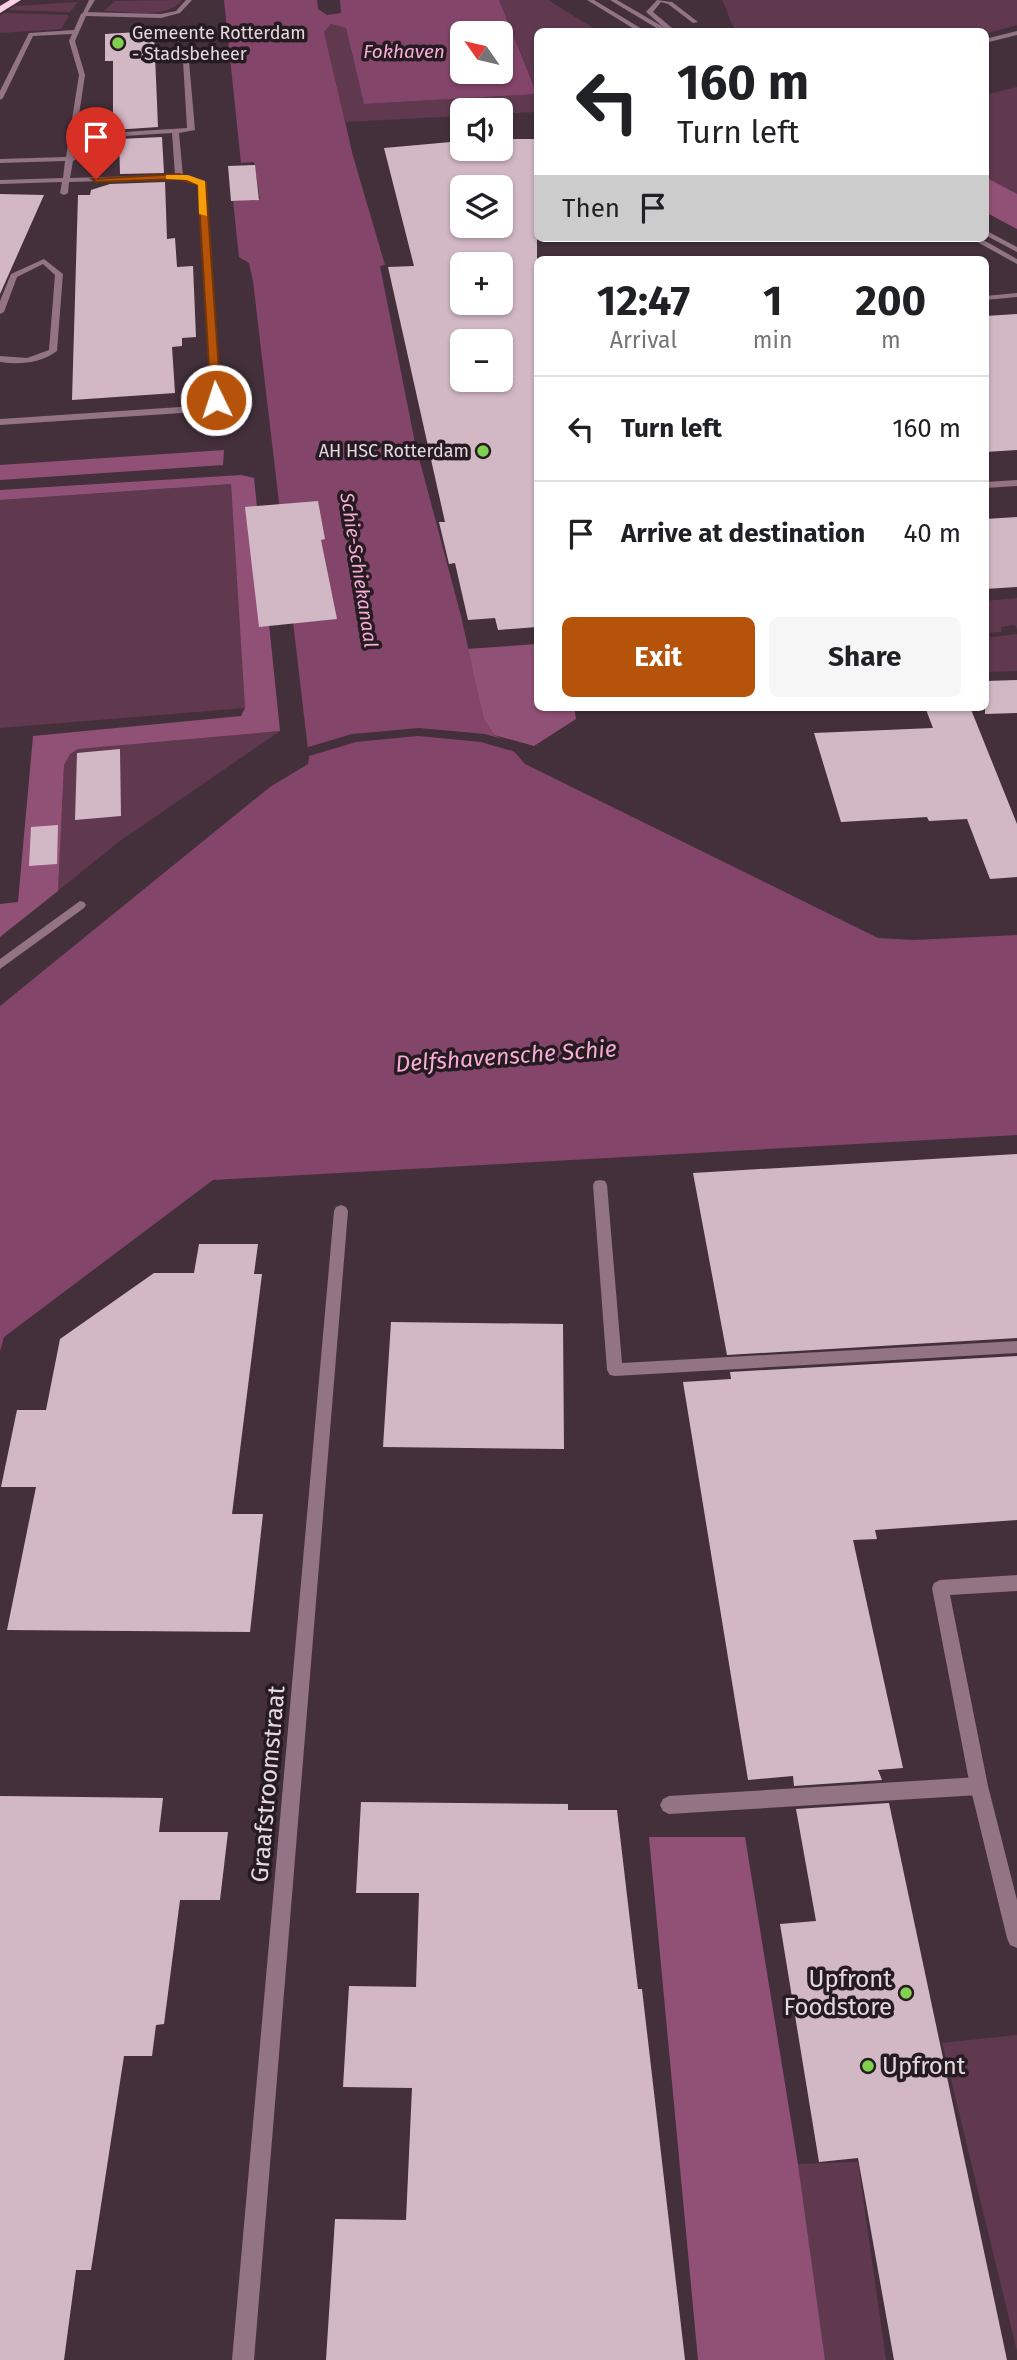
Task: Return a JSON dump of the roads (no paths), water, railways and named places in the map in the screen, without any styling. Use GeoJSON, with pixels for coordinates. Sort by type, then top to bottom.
{"type":"FeatureCollection","features":[{"type":"Feature","properties":{"kind":"highway"},"geometry":{"type":"LineString","coordinates":[[0,10],[16,0]]}},
{"type":"Feature","properties":{"kind":"street"},"geometry":{"type":"LineString","coordinates":[[64,193],[69,180],[82,75],[72,41],[92,0]]}},
{"type":"Feature","properties":{"kind":"street"},"geometry":{"type":"LineString","coordinates":[[84,14],[161,16],[178,12],[189,0]]}},
{"type":"Feature","properties":{"kind":"street"},"geometry":{"type":"LineString","coordinates":[[590,0],[637,28]]}},
{"type":"Feature","properties":{"kind":"street"},"geometry":{"type":"LineString","coordinates":[[613,0],[665,28]]}},
{"type":"Feature","properties":{"kind":"street"},"geometry":{"type":"LineString","coordinates":[[667,28],[649,12],[661,0],[670,3],[695,22]]}},
{"type":"Feature","properties":{"kind":"street"},"geometry":{"type":"LineString","coordinates":[[0,98],[30,34],[76,32]]}},
{"type":"Feature","properties":{"kind":"street"},"geometry":{"type":"LineString","coordinates":[[989,40],[1016,34]]}},
{"type":"Feature","properties":{"kind":"street"},"geometry":{"type":"LineString","coordinates":[[75,137],[191,130],[186,61]]}},
{"type":"Feature","properties":{"kind":"street"},"geometry":{"type":"LineString","coordinates":[[175,131],[179,177]]}},
{"type":"Feature","properties":{"kind":"street"},"geometry":{"type":"LineString","coordinates":[[0,161],[72,159]]}},
{"type":"Feature","properties":{"kind":"street"},"geometry":{"type":"LineString","coordinates":[[0,182],[179,177],[202,183],[216,400],[197,409],[0,422]]}},
{"type":"Feature","properties":{"kind":"street"},"geometry":{"type":"LineString","coordinates":[[989,234],[1017,250]]}},
{"type":"Feature","properties":{"kind":"street"},"geometry":{"type":"LineString","coordinates":[[981,242],[1017,262]]}},
{"type":"Feature","properties":{"kind":"street"},"geometry":{"type":"LineString","coordinates":[[0,312],[15,276],[44,261],[59,274],[53,351],[40,358],[17,363],[0,359]]}},
{"type":"Feature","properties":{"kind":"street"},"geometry":{"type":"LineString","coordinates":[[989,298],[1017,295]]}},
{"type":"Feature","properties":{"kind":"street"},"geometry":{"type":"LineString","coordinates":[[989,485],[1017,483]]}},
{"type":"Feature","properties":{"kind":"street"},"geometry":{"type":"LineString","coordinates":[[0,965],[80,905]]}},
{"type":"Feature","properties":{"kind":"street"},"geometry":{"type":"LineString","coordinates":[[600,1185],[615,1370],[1017,1347]]}},
{"type":"Feature","properties":{"kind":"street","name":"Graafstroomstraat"},"geometry":{"type":"LineString","coordinates":[[243,2360],[341,1211]]}},
{"type":"Feature","properties":{"kind":"street"},"geometry":{"type":"LineString","coordinates":[[1017,1583],[940,1588],[979,1786],[1017,1938]]}},
{"type":"Feature","properties":{"kind":"street"},"geometry":{"type":"LineString","coordinates":[[669,1805],[979,1786]]}},
{"type":"Feature","properties":{"kind":"water"},"geometry":{"type":"Polygon","coordinates":[[[224,0],[317,0],[318,9],[327,15],[341,13],[340,0],[499,0],[507,21],[450,21],[450,84],[513,84],[513,35],[534,87],[534,94],[364,104],[346,28],[331,24],[324,32],[353,156],[385,265],[380,266],[415,443],[461,616],[484,720],[494,735],[504,740],[525,764],[878,938],[914,940],[1017,935],[1017,1135],[213,1180],[4,1337],[0,1351],[0,1006],[270,787],[308,764],[253,281],[249,263],[239,257],[233,201],[260,199],[254,162],[241,163],[224,0]]]}},
{"type":"Feature","properties":{"kind":"place","name":"Gemeente Rotterdam - Stadsbeheer"},"geometry":{"type":"Point","coordinates":[118,43]}},
{"type":"Feature","properties":{"kind":"place","name":"AH HSC Rotterdam"},"geometry":{"type":"Point","coordinates":[483,451]}},
{"type":"Feature","properties":{"kind":"place","name":"Upfront Foodstore"},"geometry":{"type":"Point","coordinates":[906,1993]}},
{"type":"Feature","properties":{"kind":"place","name":"Upfront"},"geometry":{"type":"Point","coordinates":[868,2066]}},
{"type":"Feature","properties":{"kind":"water label","name":"Fokhaven"},"geometry":{"type":"Point","coordinates":[404,51]}},
{"type":"Feature","properties":{"kind":"water label","name":"Schie-Schiekanaal"},"geometry":{"type":"Point","coordinates":[359,570]}},
{"type":"Feature","properties":{"kind":"water label","name":"Delfshavensche Schie"},"geometry":{"type":"Point","coordinates":[506,1056]}}]}
